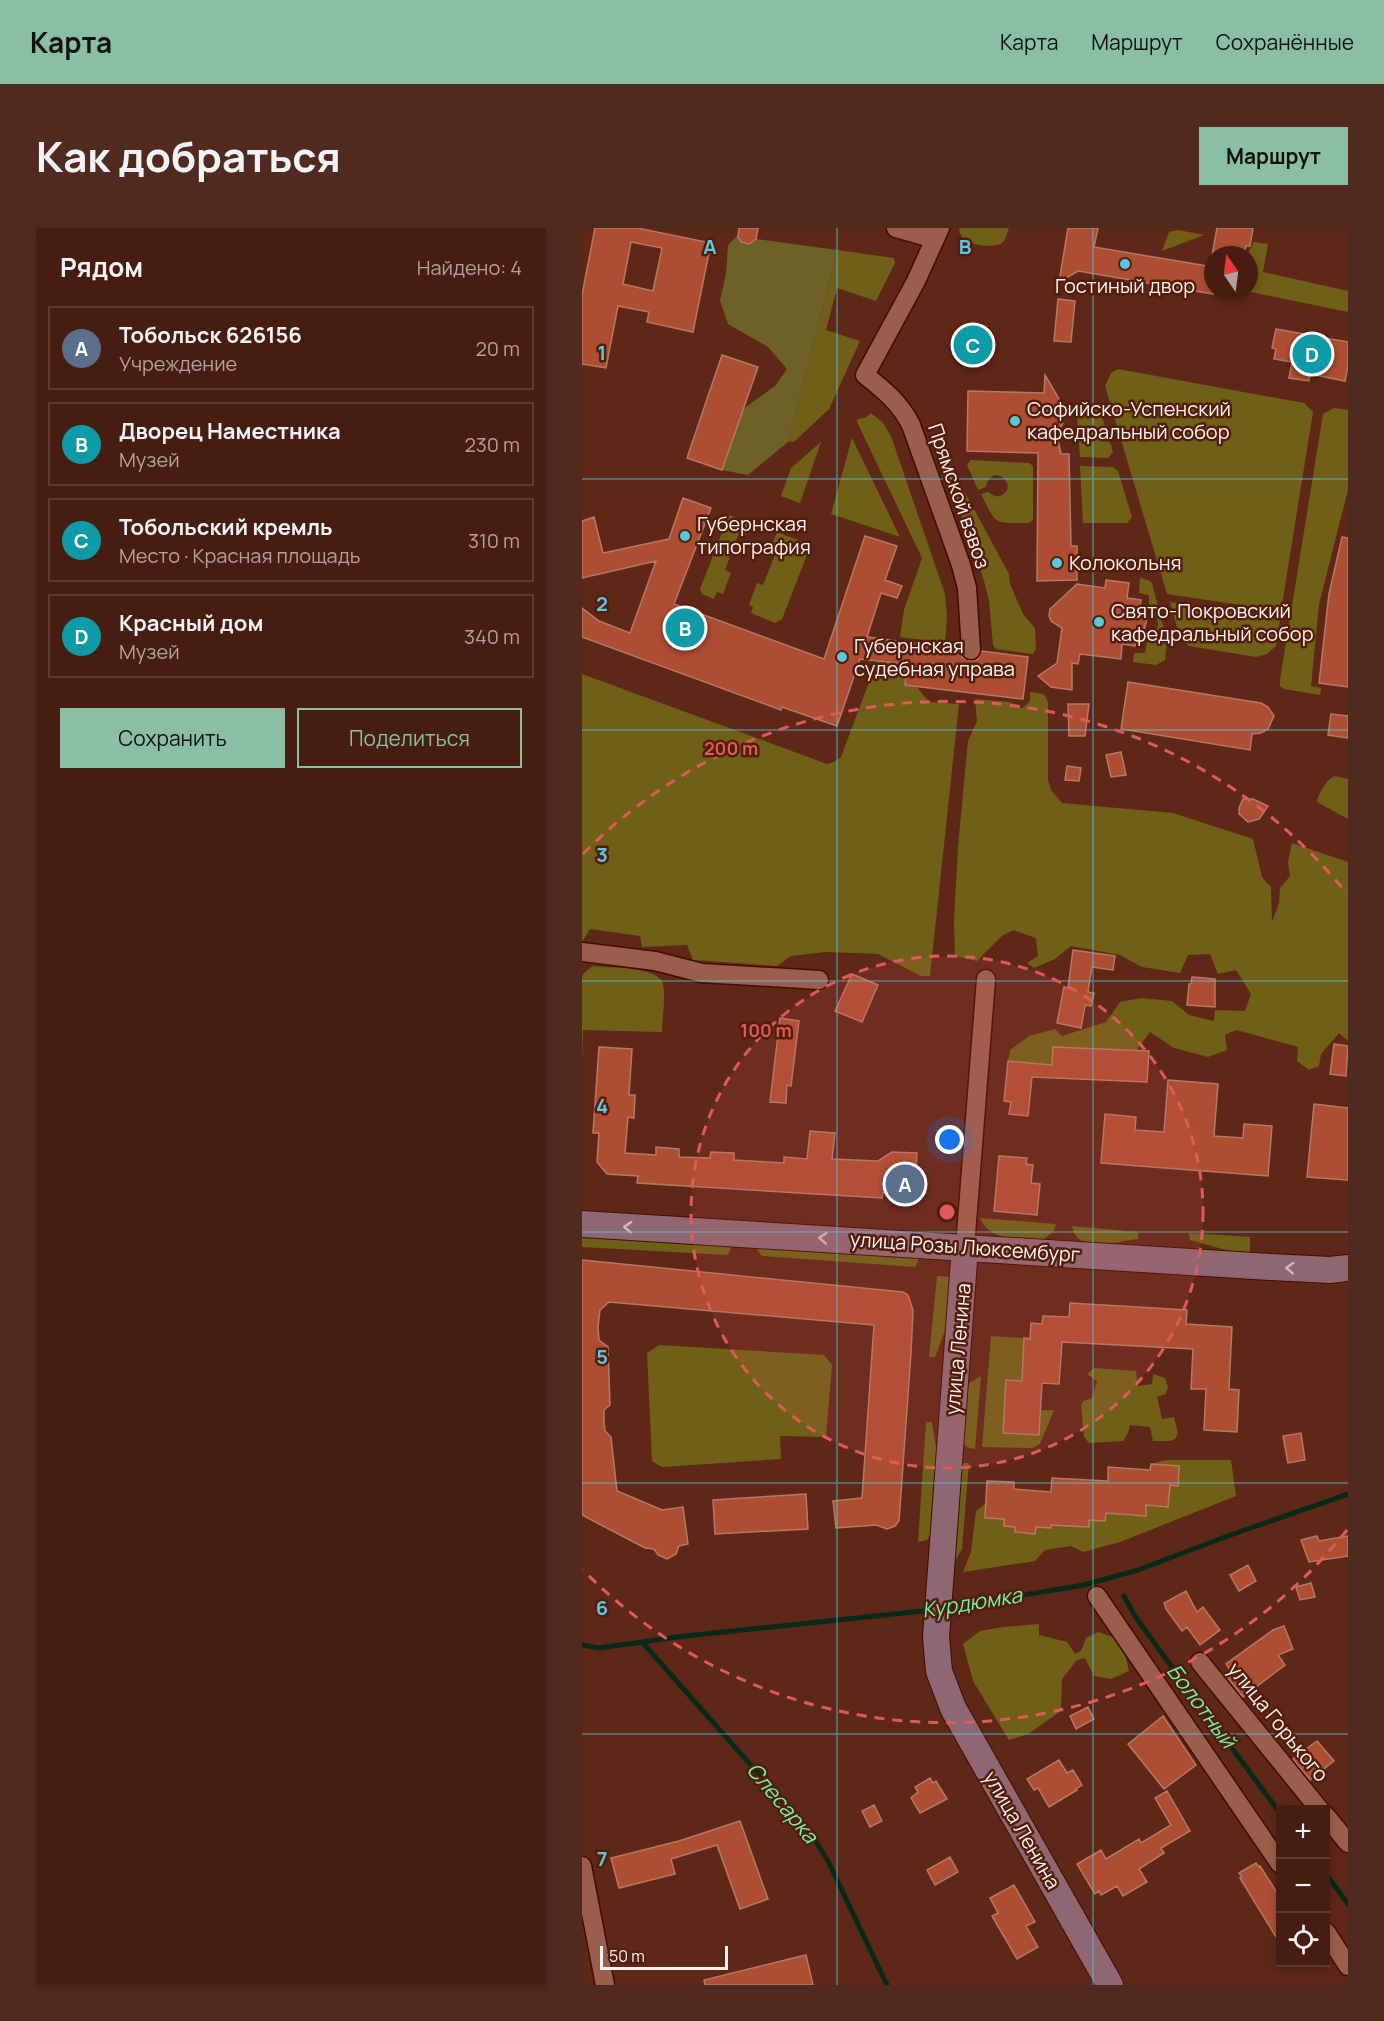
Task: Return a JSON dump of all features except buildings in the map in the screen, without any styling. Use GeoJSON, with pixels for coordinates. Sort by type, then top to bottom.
{"type":"FeatureCollection","features":[{"type":"Feature","properties":{"kind":"main road","name":"улица Розы Люксембург"},"geometry":{"type":"LineString","coordinates":[[582,1224],[1270,1267],[1330,1270],[1348,1268]]}},
{"type":"Feature","properties":{"kind":"main road","name":"улица Ленина"},"geometry":{"type":"LineString","coordinates":[[965,1247],[936,1637],[939,1671],[953,1707],[1110,1985]]}},
{"type":"Feature","properties":{"kind":"street"},"geometry":{"type":"LineString","coordinates":[[896,228],[937,233]]}},
{"type":"Feature","properties":{"kind":"street","name":"Прямской взвоз"},"geometry":{"type":"LineString","coordinates":[[937,233],[916,281],[866,375],[889,394],[902,409],[911,425],[967,588],[971,650]]}},
{"type":"Feature","properties":{"kind":"street"},"geometry":{"type":"LineString","coordinates":[[582,952],[655,961],[702,973],[819,981]]}},
{"type":"Feature","properties":{"kind":"street","name":"улица Ленина"},"geometry":{"type":"LineString","coordinates":[[965,1247],[986,979]]}},
{"type":"Feature","properties":{"kind":"street"},"geometry":{"type":"LineString","coordinates":[[1097,1596],[1278,1859]]}},
{"type":"Feature","properties":{"kind":"street","name":"улица Горького"},"geometry":{"type":"LineString","coordinates":[[1200,1662],[1317,1805]]}},
{"type":"Feature","properties":{"kind":"street"},"geometry":{"type":"LineString","coordinates":[[1330,1821],[1348,1843]]}},
{"type":"Feature","properties":{"kind":"street"},"geometry":{"type":"LineString","coordinates":[[582,1866],[605,1985]]}},
{"type":"Feature","properties":{"kind":"street"},"geometry":{"type":"LineString","coordinates":[[1330,1938],[1348,1966]]}},
{"type":"Feature","properties":{"kind":"shaded area"},"geometry":{"type":"Polygon","coordinates":[[[959,228],[1009,228],[1003,242],[991,246],[966,241],[959,228]]]}},
{"type":"Feature","properties":{"kind":"shaded area"},"geometry":{"type":"Polygon","coordinates":[[[1178,230],[1204,235],[1162,251],[1169,232],[1178,230]]]}},
{"type":"Feature","properties":{"kind":"shaded area"},"geometry":{"type":"Polygon","coordinates":[[[738,235],[741,242],[745,243],[751,243],[756,239],[837,250],[789,441],[748,475],[722,470],[743,409],[775,386],[787,369],[768,347],[728,324],[720,301],[726,273],[728,245],[738,235]]]}},
{"type":"Feature","properties":{"kind":"shaded area"},"geometry":{"type":"Polygon","coordinates":[[[1254,242],[1268,244],[1263,272],[1348,291],[1348,312],[1258,293],[1258,246],[1252,246],[1254,242]]]}},
{"type":"Feature","properties":{"kind":"shaded area"},"geometry":{"type":"Polygon","coordinates":[[[837,250],[894,258],[895,263],[876,301],[837,288],[826,330],[860,341],[829,409],[794,442],[789,441],[837,250]]]}},
{"type":"Feature","properties":{"kind":"shaded area"},"geometry":{"type":"Polygon","coordinates":[[[1118,369],[1304,403],[1313,412],[1281,611],[1167,594],[1105,386],[1111,373],[1118,369]]]}},
{"type":"Feature","properties":{"kind":"shaded area"},"geometry":{"type":"Polygon","coordinates":[[[1076,405],[1096,407],[1100,410],[1113,452],[1108,458],[1080,457],[1076,405]]]}},
{"type":"Feature","properties":{"kind":"shaded area"},"geometry":{"type":"Polygon","coordinates":[[[1334,408],[1348,410],[1348,490],[1319,604],[1311,686],[1321,688],[1320,695],[1284,689],[1280,686],[1280,680],[1323,414],[1334,408]]]}},
{"type":"Feature","properties":{"kind":"shaded area"},"geometry":{"type":"Polygon","coordinates":[[[871,413],[883,423],[891,436],[945,594],[947,618],[945,643],[900,637],[904,610],[922,558],[857,422],[858,419],[865,418],[871,413]]]}},
{"type":"Feature","properties":{"kind":"shaded area"},"geometry":{"type":"Polygon","coordinates":[[[852,438],[900,537],[831,514],[852,438]]]}},
{"type":"Feature","properties":{"kind":"shaded area"},"geometry":{"type":"Polygon","coordinates":[[[821,442],[800,503],[781,496],[791,468],[821,442]]]}},
{"type":"Feature","properties":{"kind":"shaded area"},"geometry":{"type":"Polygon","coordinates":[[[938,447],[941,448],[1009,574],[1010,584],[1023,614],[1035,628],[1036,649],[1033,654],[996,649],[993,645],[989,601],[984,581],[938,447]]]}},
{"type":"Feature","properties":{"kind":"shaded area"},"geometry":{"type":"Polygon","coordinates":[[[971,460],[1029,463],[1033,466],[1033,520],[1029,523],[1009,523],[994,517],[981,494],[988,492],[995,496],[1002,495],[1007,491],[1006,481],[998,475],[993,476],[986,487],[978,490],[967,465],[971,460]]]}},
{"type":"Feature","properties":{"kind":"shaded area"},"geometry":{"type":"Polygon","coordinates":[[[1080,466],[1113,467],[1118,471],[1132,517],[1127,523],[1083,523],[1080,466]]]}},
{"type":"Feature","properties":{"kind":"shaded area"},"geometry":{"type":"Polygon","coordinates":[[[729,515],[751,524],[745,537],[738,535],[725,570],[731,573],[723,594],[717,592],[714,599],[702,594],[700,589],[729,515]]]}},
{"type":"Feature","properties":{"kind":"shaded area"},"geometry":{"type":"Polygon","coordinates":[[[777,532],[811,545],[782,619],[775,623],[751,613],[753,607],[749,605],[757,583],[763,585],[777,550],[771,547],[777,532]]]}},
{"type":"Feature","properties":{"kind":"shaded area"},"geometry":{"type":"Polygon","coordinates":[[[1140,578],[1152,583],[1167,641],[1165,660],[1156,665],[1133,662],[1134,653],[1145,653],[1147,642],[1158,626],[1157,617],[1149,605],[1149,595],[1139,593],[1140,578]]]}},
{"type":"Feature","properties":{"kind":"shaded area"},"geometry":{"type":"Polygon","coordinates":[[[1170,602],[1280,619],[1276,646],[1267,654],[1256,657],[1189,646],[1180,638],[1170,602]]]}},
{"type":"Feature","properties":{"kind":"shaded area"},"geometry":{"type":"Polygon","coordinates":[[[877,661],[907,664],[905,684],[916,686],[929,702],[959,704],[930,976],[921,976],[878,954],[826,952],[791,956],[777,966],[693,960],[687,945],[642,947],[640,936],[590,929],[582,942],[582,674],[827,764],[841,757],[877,661]]]}},
{"type":"Feature","properties":{"kind":"shaded area"},"geometry":{"type":"Polygon","coordinates":[[[1030,692],[1044,694],[1048,702],[1048,780],[1051,790],[1062,803],[1173,813],[1253,839],[1262,877],[1271,887],[1272,922],[1279,903],[1280,888],[1290,876],[1288,862],[1292,843],[1348,862],[1348,1041],[1339,1033],[1321,1054],[1319,1066],[1309,1070],[1297,1061],[1298,1047],[1236,1030],[1225,1035],[1227,1050],[1208,1057],[1174,1048],[1150,1032],[1136,1051],[1053,1047],[1052,1066],[1008,1061],[1010,1050],[1029,1036],[1055,1029],[1062,1036],[1106,1022],[1120,1002],[1141,998],[1172,1001],[1189,1015],[1214,1021],[1215,1010],[1245,1011],[1251,994],[1236,970],[1218,974],[1210,954],[1188,955],[1180,973],[1142,967],[1120,955],[1071,946],[1055,959],[1034,968],[1027,963],[1038,956],[1036,938],[1013,930],[1002,936],[977,961],[955,956],[954,921],[958,847],[968,741],[977,721],[975,699],[1010,702],[1022,708],[1029,702],[1030,692]]]}},
{"type":"Feature","properties":{"kind":"shaded area"},"geometry":{"type":"Polygon","coordinates":[[[1334,776],[1348,779],[1348,819],[1317,802],[1323,788],[1334,776]]]}},
{"type":"Feature","properties":{"kind":"shaded area"},"geometry":{"type":"Polygon","coordinates":[[[593,966],[643,971],[660,978],[664,995],[662,1032],[583,1030],[582,1059],[582,976],[593,966]]]}},
{"type":"Feature","properties":{"kind":"shaded area"},"geometry":{"type":"Polygon","coordinates":[[[980,1218],[1056,1224],[1054,1231],[1044,1239],[1017,1239],[991,1232],[980,1218]]]}},
{"type":"Feature","properties":{"kind":"shaded area"},"geometry":{"type":"Polygon","coordinates":[[[1072,1226],[1138,1232],[1138,1239],[1090,1243],[1082,1241],[1075,1235],[1072,1226]]]}},
{"type":"Feature","properties":{"kind":"shaded area"},"geometry":{"type":"Polygon","coordinates":[[[582,1230],[726,1238],[731,1249],[727,1255],[582,1247],[582,1230]]]}},
{"type":"Feature","properties":{"kind":"shaded area"},"geometry":{"type":"Polygon","coordinates":[[[1189,1233],[1250,1237],[1250,1253],[1226,1250],[1190,1240],[1189,1233]]]}},
{"type":"Feature","properties":{"kind":"shaded area"},"geometry":{"type":"Polygon","coordinates":[[[762,1240],[919,1254],[915,1267],[762,1256],[757,1250],[762,1240]]]}},
{"type":"Feature","properties":{"kind":"shaded area"},"geometry":{"type":"Polygon","coordinates":[[[937,1276],[951,1277],[947,1325],[935,1357],[929,1357],[937,1276]]]}},
{"type":"Feature","properties":{"kind":"shaded area"},"geometry":{"type":"Polygon","coordinates":[[[991,1336],[1024,1338],[1022,1381],[1006,1380],[1003,1433],[1039,1435],[1040,1410],[1054,1410],[1040,1444],[1033,1448],[982,1447],[991,1336]]]}},
{"type":"Feature","properties":{"kind":"shaded area"},"geometry":{"type":"Polygon","coordinates":[[[659,1345],[824,1355],[832,1365],[826,1437],[780,1436],[781,1459],[662,1467],[652,1461],[647,1353],[659,1345]]]}},
{"type":"Feature","properties":{"kind":"shaded area"},"geometry":{"type":"Polygon","coordinates":[[[1094,1368],[1136,1371],[1138,1386],[1152,1384],[1153,1374],[1165,1378],[1168,1387],[1166,1394],[1157,1397],[1162,1419],[1174,1417],[1178,1433],[1175,1439],[1153,1441],[1150,1427],[1130,1425],[1123,1441],[1089,1443],[1084,1437],[1081,1405],[1083,1401],[1092,1398],[1097,1381],[1087,1374],[1094,1368]]]}},
{"type":"Feature","properties":{"kind":"shaded area"},"geometry":{"type":"Polygon","coordinates":[[[981,1376],[975,1449],[962,1443],[966,1385],[981,1376]]]}},
{"type":"Feature","properties":{"kind":"shaded area"},"geometry":{"type":"Polygon","coordinates":[[[926,1422],[932,1422],[938,1461],[932,1532],[927,1540],[918,1542],[926,1422]]]}},
{"type":"Feature","properties":{"kind":"shaded area"},"geometry":{"type":"Polygon","coordinates":[[[1166,1460],[1231,1460],[1236,1496],[1120,1542],[1083,1552],[1071,1546],[1045,1550],[1035,1561],[963,1572],[971,1552],[976,1511],[986,1503],[1004,1519],[1004,1526],[1015,1527],[1015,1533],[1035,1534],[1036,1527],[1051,1528],[1052,1518],[1069,1526],[1088,1527],[1089,1520],[1105,1521],[1106,1508],[1124,1515],[1145,1516],[1146,1505],[1168,1506],[1170,1485],[1178,1485],[1179,1467],[1151,1464],[1166,1460]]]}},
{"type":"Feature","properties":{"kind":"shaded area"},"geometry":{"type":"Polygon","coordinates":[[[963,1463],[969,1463],[962,1549],[951,1568],[955,1473],[963,1463]]]}},
{"type":"Feature","properties":{"kind":"shaded area"},"geometry":{"type":"Polygon","coordinates":[[[1039,1624],[1039,1635],[1067,1642],[1075,1654],[1081,1651],[1086,1638],[1098,1632],[1116,1638],[1126,1658],[1129,1671],[1111,1679],[1094,1676],[1085,1658],[1077,1660],[1062,1679],[1061,1711],[1028,1734],[1009,1740],[973,1681],[963,1644],[980,1631],[1039,1624]]]}},
{"type":"Feature","properties":{"kind":"waterway","name":"Курдюмка"},"geometry":{"type":"LineString","coordinates":[[944,1608],[1084,1585],[1138,1570],[1348,1494]]}},
{"type":"Feature","properties":{"kind":"waterway","name":"Болотный"},"geometry":{"type":"LineString","coordinates":[[1124,1596],[1135,1616],[1276,1808]]}},
{"type":"Feature","properties":{"kind":"waterway","name":"Курдюмка"},"geometry":{"type":"LineString","coordinates":[[582,1645],[599,1648],[685,1636],[932,1610]]}},
{"type":"Feature","properties":{"kind":"waterway","name":"Слесарка"},"geometry":{"type":"LineString","coordinates":[[643,1643],[810,1832],[828,1861],[887,1985]]}},
{"type":"Feature","properties":{"kind":"waterway","name":"Болотный"},"geometry":{"type":"LineString","coordinates":[[1330,1879],[1348,1904]]}},
{"type":"Feature","properties":{"kind":"place","name":"Гостиный двор"},"geometry":{"type":"Point","coordinates":[1125,264]}},
{"type":"Feature","properties":{"kind":"place","name":"Тобольский кремль"},"geometry":{"type":"Point","coordinates":[973,345]}},
{"type":"Feature","properties":{"kind":"place","name":"Красный дом"},"geometry":{"type":"Point","coordinates":[1312,354]}},
{"type":"Feature","properties":{"kind":"place","name":"Софийско-Успенский кафедральный собор"},"geometry":{"type":"Point","coordinates":[1015,421]}},
{"type":"Feature","properties":{"kind":"place","name":"Губернская типография"},"geometry":{"type":"Point","coordinates":[685,536]}},
{"type":"Feature","properties":{"kind":"place","name":"Колокольня"},"geometry":{"type":"Point","coordinates":[1057,563]}},
{"type":"Feature","properties":{"kind":"place","name":"Свято-Покровский кафедральный собор"},"geometry":{"type":"Point","coordinates":[1099,622]}},
{"type":"Feature","properties":{"kind":"place","name":"Дворец Наместника"},"geometry":{"type":"Point","coordinates":[685,628]}},
{"type":"Feature","properties":{"kind":"place","name":"Губернская судебная управа"},"geometry":{"type":"Point","coordinates":[842,657]}},
{"type":"Feature","properties":{"kind":"place","name":"Тобольск 626156"},"geometry":{"type":"Point","coordinates":[905,1184]}}]}
